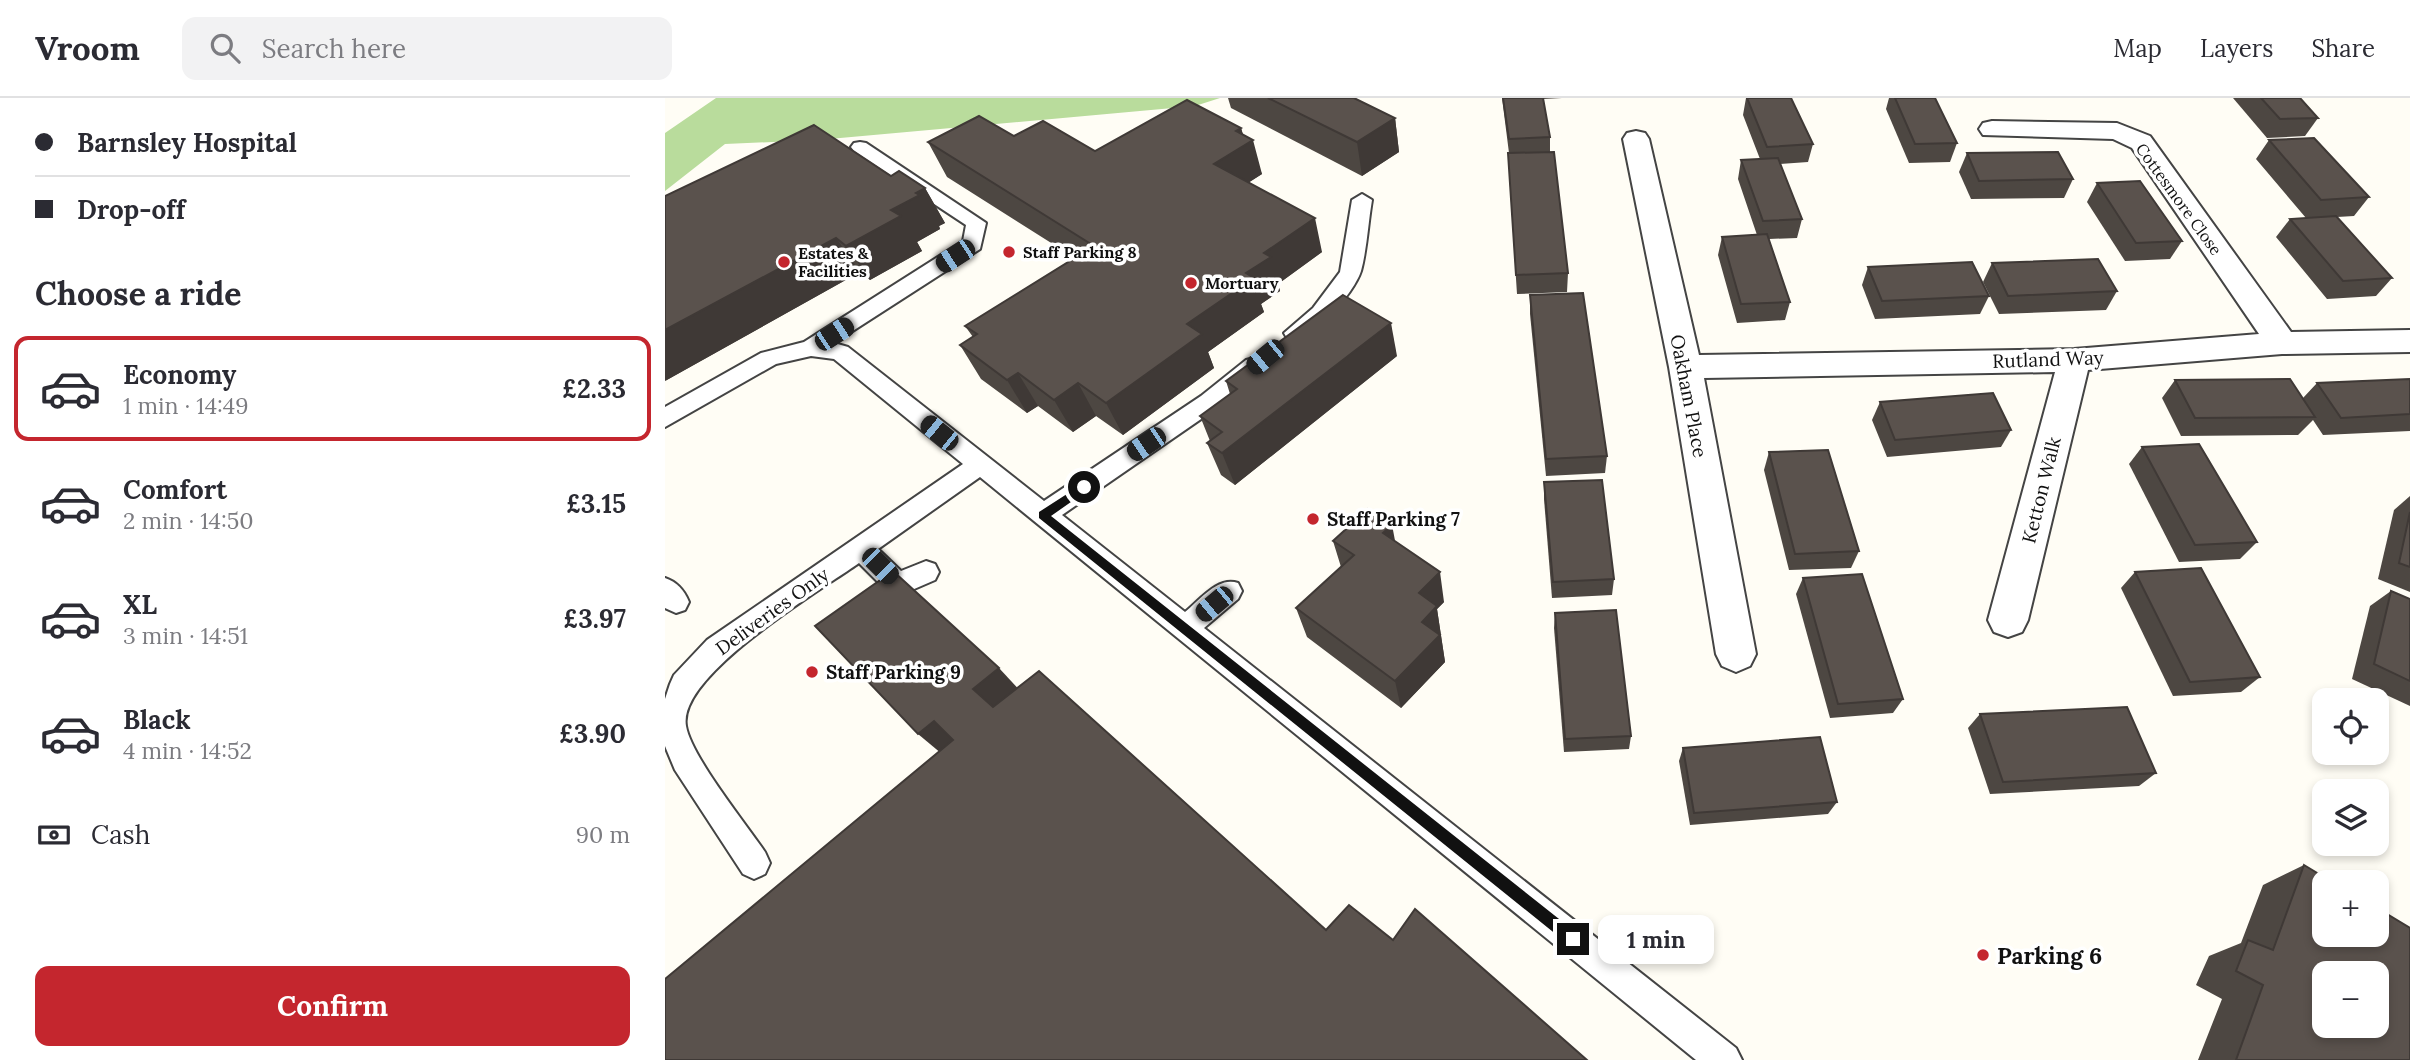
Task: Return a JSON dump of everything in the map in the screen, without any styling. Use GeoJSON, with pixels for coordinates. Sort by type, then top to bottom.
{"type":"FeatureCollection","features":[{"type":"Feature","properties":{"kind":"street","name":"Cottesmore Close"},"geometry":{"type":"LineString","coordinates":[[1992,130],[2117,131],[2141,142],[2281,343]]}},
{"type":"Feature","properties":{"kind":"street","name":"Oakham Place"},"geometry":{"type":"LineString","coordinates":[[1636,139],[1685,367],[1736,654]]}},
{"type":"Feature","properties":{"kind":"street","name":"Rutland Way"},"geometry":{"type":"LineString","coordinates":[[1685,367],[2074,360],[2281,343],[2410,341]]}},
{"type":"Feature","properties":{"kind":"street","name":"Ketton Walk"},"geometry":{"type":"LineString","coordinates":[[2008,620],[2074,360]]}},
{"type":"Feature","properties":{"kind":"lane"},"geometry":{"type":"LineString","coordinates":[[665,418],[769,358],[811,348],[973,244],[976,223],[860,147]]}},
{"type":"Feature","properties":{"kind":"lane"},"geometry":{"type":"LineString","coordinates":[[1043,515],[1209,402],[1321,313],[1350,273],[1362,200]]}},
{"type":"Feature","properties":{"kind":"lane"},"geometry":{"type":"LineString","coordinates":[[811,348],[840,352],[1724,1060]]}},
{"type":"Feature","properties":{"kind":"lane","name":"Deliveries Only"},"geometry":{"type":"LineString","coordinates":[[754,863],[685,760],[671,724],[684,684],[717,648],[979,465]]}},
{"type":"Feature","properties":{"kind":"lane"},"geometry":{"type":"LineString","coordinates":[[861,548],[889,593],[926,572]]}},
{"type":"Feature","properties":{"kind":"lane"},"geometry":{"type":"LineString","coordinates":[[1184,629],[1229,591]]}},
{"type":"Feature","properties":{"kind":"green space"},"geometry":{"type":"Polygon","coordinates":[[[716,98],[1220,98],[1195,106],[818,140],[725,144],[665,191],[665,133],[716,98]]]}},
{"type":"Feature","properties":{"kind":"building"},"geometry":{"type":"Polygon","coordinates":[[[1268,98],[1354,98],[1395,118],[1357,142],[1268,98]]]}},
{"type":"Feature","properties":{"kind":"building"},"geometry":{"type":"Polygon","coordinates":[[[1503,98],[1543,98],[1550,137],[1509,139],[1503,98]]]}},
{"type":"Feature","properties":{"kind":"building"},"geometry":{"type":"Polygon","coordinates":[[[1747,98],[1791,98],[1813,144],[1767,147],[1747,98]]]}},
{"type":"Feature","properties":{"kind":"building"},"geometry":{"type":"Polygon","coordinates":[[[1895,98],[1935,98],[1957,143],[1915,144],[1895,98]]]}},
{"type":"Feature","properties":{"kind":"building"},"geometry":{"type":"Polygon","coordinates":[[[2261,98],[2300,98],[2318,118],[2280,119],[2261,98]]]}},
{"type":"Feature","properties":{"kind":"building","name":"Mortuary"},"geometry":{"type":"Polygon","coordinates":[[[1187,100],[1241,128],[1236,131],[1253,140],[1214,164],[1315,218],[1264,253],[1271,257],[1246,273],[1254,278],[1187,324],[1202,334],[1106,403],[1078,383],[1054,400],[1018,373],[1007,380],[960,345],[977,334],[965,326],[1094,246],[928,142],[979,116],[1014,136],[1043,121],[1095,151],[1187,100]]]}},
{"type":"Feature","properties":{"kind":"building"},"geometry":{"type":"Polygon","coordinates":[[[814,125],[891,176],[899,171],[925,188],[916,193],[920,195],[891,210],[901,216],[846,246],[836,238],[665,330],[665,196],[814,125]]]}},
{"type":"Feature","properties":{"kind":"building"},"geometry":{"type":"Polygon","coordinates":[[[2314,138],[2369,197],[2321,200],[2269,140],[2314,138]]]}},
{"type":"Feature","properties":{"kind":"building"},"geometry":{"type":"Polygon","coordinates":[[[1554,152],[1568,273],[1516,275],[1508,153],[1554,152]]]}},
{"type":"Feature","properties":{"kind":"building"},"geometry":{"type":"Polygon","coordinates":[[[2058,152],[2073,179],[1979,181],[1967,153],[2058,152]]]}},
{"type":"Feature","properties":{"kind":"building"},"geometry":{"type":"Polygon","coordinates":[[[1778,158],[1802,219],[1763,221],[1741,160],[1778,158]]]}},
{"type":"Feature","properties":{"kind":"building"},"geometry":{"type":"Polygon","coordinates":[[[2140,181],[2182,241],[2136,243],[2097,183],[2140,181]]]}},
{"type":"Feature","properties":{"kind":"building"},"geometry":{"type":"Polygon","coordinates":[[[2336,216],[2392,278],[2343,281],[2290,219],[2336,216]]]}},
{"type":"Feature","properties":{"kind":"building"},"geometry":{"type":"Polygon","coordinates":[[[1767,234],[1790,302],[1741,304],[1722,237],[1767,234]]]}},
{"type":"Feature","properties":{"kind":"building"},"geometry":{"type":"Polygon","coordinates":[[[2098,259],[2117,291],[2008,296],[1992,263],[2098,259]]]}},
{"type":"Feature","properties":{"kind":"building"},"geometry":{"type":"Polygon","coordinates":[[[1972,262],[1989,296],[1882,301],[1868,267],[1972,262]]]}},
{"type":"Feature","properties":{"kind":"building"},"geometry":{"type":"Polygon","coordinates":[[[1583,293],[1607,456],[1546,459],[1530,295],[1583,293]]]}},
{"type":"Feature","properties":{"kind":"building"},"geometry":{"type":"Polygon","coordinates":[[[1343,295],[1391,323],[1222,453],[1207,443],[1222,432],[1200,416],[1237,389],[1226,381],[1343,295]]]}},
{"type":"Feature","properties":{"kind":"building"},"geometry":{"type":"Polygon","coordinates":[[[2290,379],[2315,417],[2195,418],[2175,380],[2290,379]]]}},
{"type":"Feature","properties":{"kind":"building"},"geometry":{"type":"Polygon","coordinates":[[[2410,379],[2410,414],[2341,418],[2317,383],[2410,379]]]}},
{"type":"Feature","properties":{"kind":"building"},"geometry":{"type":"Polygon","coordinates":[[[1993,393],[2011,430],[1895,440],[1880,402],[1993,393]]]}},
{"type":"Feature","properties":{"kind":"building"},"geometry":{"type":"Polygon","coordinates":[[[2199,444],[2257,542],[2195,545],[2142,447],[2199,444]]]}},
{"type":"Feature","properties":{"kind":"building"},"geometry":{"type":"Polygon","coordinates":[[[1828,450],[1859,551],[1795,554],[1769,452],[1828,450]]]}},
{"type":"Feature","properties":{"kind":"building"},"geometry":{"type":"Polygon","coordinates":[[[1602,480],[1614,579],[1553,582],[1544,482],[1602,480]]]}},
{"type":"Feature","properties":{"kind":"building"},"geometry":{"type":"Polygon","coordinates":[[[1368,509],[1392,525],[1383,533],[1440,572],[1419,593],[1437,606],[1422,622],[1440,635],[1395,681],[1296,608],[1354,555],[1333,541],[1368,509]]]}},
{"type":"Feature","properties":{"kind":"building"},"geometry":{"type":"Polygon","coordinates":[[[2410,512],[2410,567],[2399,563],[2410,512]]]}},
{"type":"Feature","properties":{"kind":"building"},"geometry":{"type":"Polygon","coordinates":[[[2201,568],[2260,677],[2190,682],[2135,572],[2201,568]]]}},
{"type":"Feature","properties":{"kind":"building"},"geometry":{"type":"Polygon","coordinates":[[[893,571],[999,668],[973,689],[993,707],[1039,671],[1326,930],[1349,905],[1393,940],[1415,909],[1587,1060],[665,1060],[665,979],[953,740],[934,721],[918,734],[815,626],[893,571]]]}},
{"type":"Feature","properties":{"kind":"building"},"geometry":{"type":"Polygon","coordinates":[[[1862,574],[1903,699],[1838,704],[1803,578],[1862,574]]]}},
{"type":"Feature","properties":{"kind":"building"},"geometry":{"type":"Polygon","coordinates":[[[2391,591],[2410,599],[2410,681],[2374,664],[2391,591]]]}},
{"type":"Feature","properties":{"kind":"building"},"geometry":{"type":"Polygon","coordinates":[[[1616,610],[1631,736],[1565,739],[1555,613],[1616,610]]]}},
{"type":"Feature","properties":{"kind":"building"},"geometry":{"type":"Polygon","coordinates":[[[2127,707],[2156,773],[2003,782],[1980,714],[2127,707]]]}},
{"type":"Feature","properties":{"kind":"building"},"geometry":{"type":"Polygon","coordinates":[[[1820,737],[1837,802],[1694,813],[1683,748],[1820,737]]]}},
{"type":"Feature","properties":{"kind":"building"},"geometry":{"type":"Polygon","coordinates":[[[2304,865],[2312,870],[2312,947],[2389,947],[2389,915],[2410,928],[2410,1060],[2236,1060],[2263,985],[2236,971],[2248,940],[2273,950],[2304,865]]]}},
{"type":"Feature","properties":{"kind":"place","name":"Staff Parking 8"},"geometry":{"type":"Point","coordinates":[1009,252]}},
{"type":"Feature","properties":{"kind":"place","name":"Estates & Facilities"},"geometry":{"type":"Point","coordinates":[784,262]}},
{"type":"Feature","properties":{"kind":"place","name":"Mortuary"},"geometry":{"type":"Point","coordinates":[1191,283]}},
{"type":"Feature","properties":{"kind":"place","name":"Staff Parking 7"},"geometry":{"type":"Point","coordinates":[1313,519]}},
{"type":"Feature","properties":{"kind":"place","name":"Staff Parking 9"},"geometry":{"type":"Point","coordinates":[812,672]}},
{"type":"Feature","properties":{"kind":"place","name":"Parking 6"},"geometry":{"type":"Point","coordinates":[1983,955]}},
{"type":"Feature","properties":{"kind":"route"},"geometry":{"type":"LineString","coordinates":[[1084,487],[1043,515],[1573,939]]}}]}
